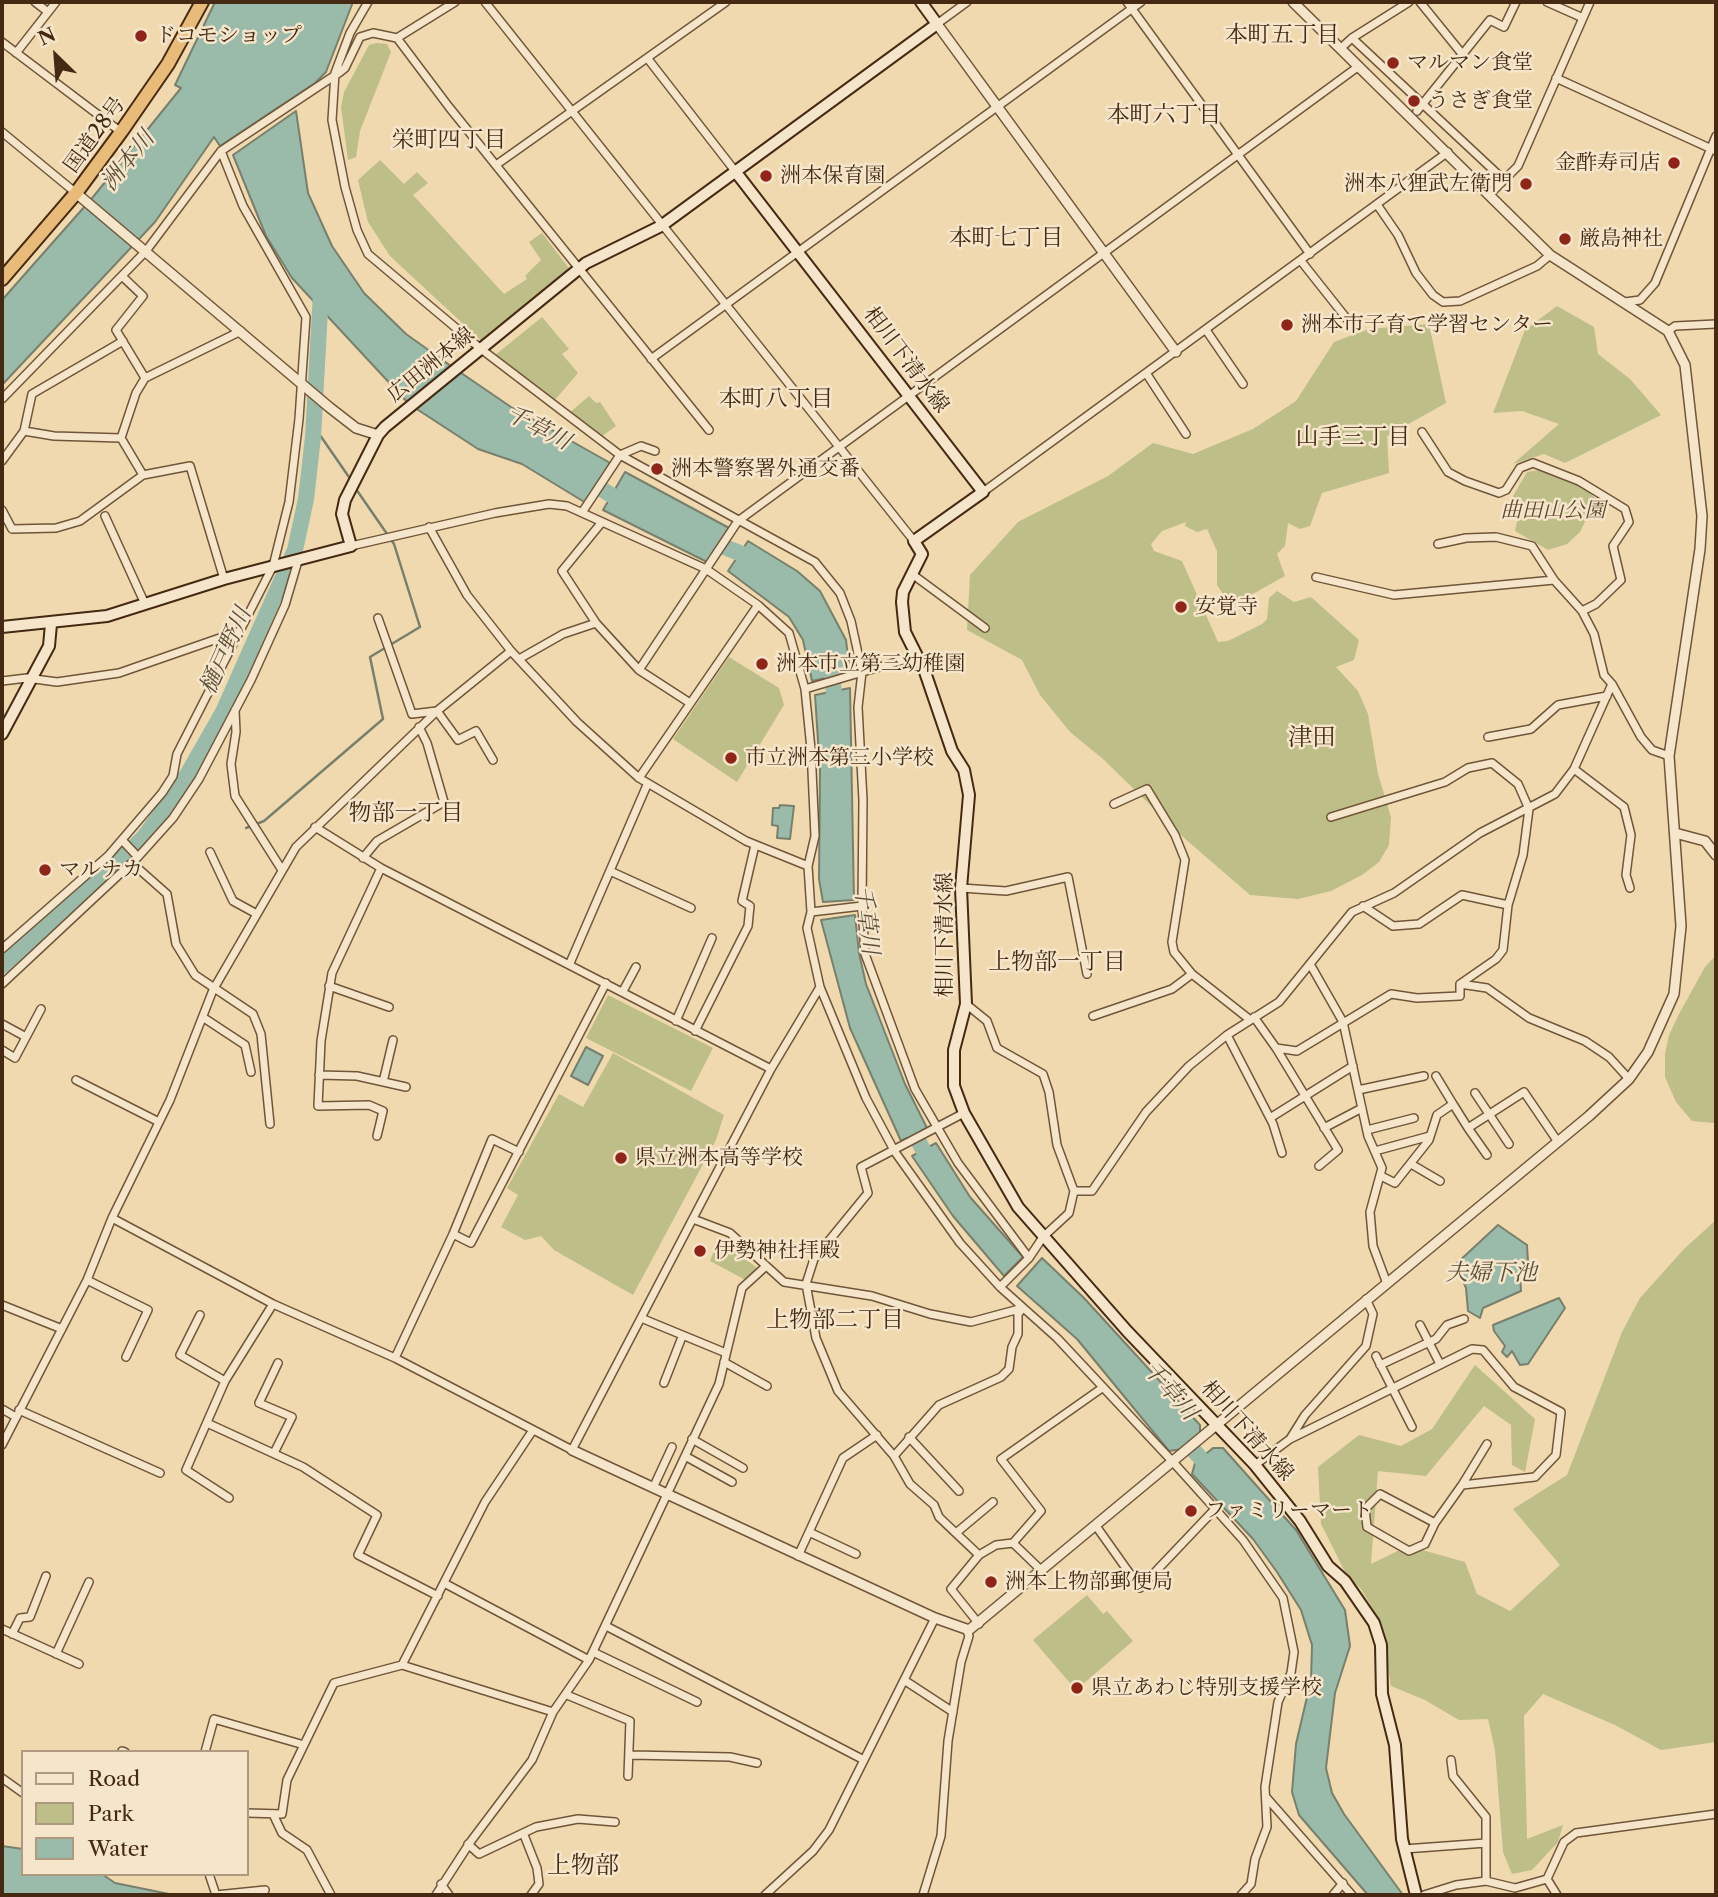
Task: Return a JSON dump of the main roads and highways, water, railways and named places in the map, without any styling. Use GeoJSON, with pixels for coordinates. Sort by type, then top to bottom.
{"type":"FeatureCollection","features":[{"type":"Feature","properties":{"kind":"highway","name":"国道28号"},"geometry":{"type":"LineString","coordinates":[[2,279],[76,193],[121,132],[168,64],[202,2]]}},
{"type":"Feature","properties":{"kind":"main road","name":"広田洲本線"},"geometry":{"type":"LineString","coordinates":[[51,624],[107,616],[224,579],[351,546],[342,514],[378,435],[579,269],[661,226],[937,24],[921,2]]}},
{"type":"Feature","properties":{"kind":"main road","name":"相川下清水線"},"geometry":{"type":"LineString","coordinates":[[735,170],[983,492],[914,541],[922,554],[903,592],[902,602],[905,632],[917,656],[952,751],[964,770],[969,795],[961,888],[966,1004],[954,1050],[954,1086],[964,1113],[1018,1207],[1216,1426],[1255,1465],[1300,1521],[1328,1566],[1345,1581],[1374,1623],[1381,1645],[1382,1694],[1395,1745],[1404,1850],[1416,1895]]}},
{"type":"Feature","properties":{"kind":"main road"},"geometry":{"type":"LineString","coordinates":[[2,627],[51,624],[49,646],[2,734]]}},
{"type":"Feature","properties":{"kind":"water","name":"洲本川"},"geometry":{"type":"Polygon","coordinates":[[[215,2],[353,2],[326,72],[315,83],[220,146],[214,137],[155,222],[2,385],[2,300],[93,197],[181,88],[175,85],[215,2]]]}},
{"type":"Feature","properties":{"kind":"water"},"geometry":{"type":"Polygon","coordinates":[[[296,111],[308,193],[332,246],[364,293],[406,334],[451,366],[511,407],[612,464],[586,503],[522,464],[478,449],[409,404],[292,278],[266,236],[233,155],[296,111]]]}},
{"type":"Feature","properties":{"kind":"water"},"geometry":{"type":"Polygon","coordinates":[[[625,472],[731,529],[707,562],[603,510],[625,472]]]}},
{"type":"Feature","properties":{"kind":"water"},"geometry":{"type":"Polygon","coordinates":[[[748,541],[797,571],[820,591],[846,640],[850,673],[812,681],[803,640],[789,617],[728,571],[748,541]]]}},
{"type":"Feature","properties":{"kind":"water"},"geometry":{"type":"Polygon","coordinates":[[[850,688],[854,900],[823,902],[819,879],[820,771],[815,695],[850,688]]]}},
{"type":"Feature","properties":{"kind":"water"},"geometry":{"type":"Polygon","coordinates":[[[780,805],[794,806],[790,839],[777,838],[778,826],[772,825],[773,808],[779,808],[780,805]]]}},
{"type":"Feature","properties":{"kind":"water"},"geometry":{"type":"Polygon","coordinates":[[[855,915],[866,984],[905,1084],[927,1128],[901,1141],[850,1028],[821,920],[855,915]]]}},
{"type":"Feature","properties":{"kind":"water"},"geometry":{"type":"Polygon","coordinates":[[[586,1047],[603,1056],[588,1085],[571,1076],[586,1047]]]}},
{"type":"Feature","properties":{"kind":"water"},"geometry":{"type":"Polygon","coordinates":[[[936,1143],[970,1197],[1023,1257],[1004,1276],[953,1216],[912,1156],[936,1143]]]}},
{"type":"Feature","properties":{"kind":"water","name":"夫婦下池"},"geometry":{"type":"Polygon","coordinates":[[[1498,1225],[1527,1245],[1528,1262],[1520,1274],[1521,1291],[1483,1308],[1480,1318],[1468,1311],[1466,1288],[1456,1264],[1498,1225]]]}},
{"type":"Feature","properties":{"kind":"water"},"geometry":{"type":"Polygon","coordinates":[[[1042,1258],[1084,1298],[1200,1425],[1200,1434],[1183,1449],[1169,1451],[1077,1339],[1017,1286],[1042,1258]]]}},
{"type":"Feature","properties":{"kind":"water"},"geometry":{"type":"Polygon","coordinates":[[[1559,1298],[1565,1308],[1528,1364],[1520,1365],[1512,1351],[1507,1357],[1502,1352],[1505,1346],[1494,1331],[1493,1325],[1559,1298]]]}},
{"type":"Feature","properties":{"kind":"water"},"geometry":{"type":"Polygon","coordinates":[[[1213,1448],[1223,1448],[1296,1530],[1345,1610],[1350,1646],[1335,1693],[1326,1768],[1332,1793],[1344,1814],[1403,1895],[1368,1895],[1299,1815],[1292,1792],[1296,1744],[1311,1680],[1312,1645],[1301,1610],[1277,1572],[1253,1539],[1192,1474],[1195,1463],[1213,1448]]]}},
{"type":"Feature","properties":{"kind":"water"},"geometry":{"type":"Polygon","coordinates":[[[2,1846],[21,1849],[21,1876],[105,1876],[115,1883],[174,1895],[2,1895],[2,1846]]]}},
{"type":"Feature","properties":{"kind":"waterway","name":"樋戸野川"},"geometry":{"type":"LineString","coordinates":[[2,966],[102,878],[144,837],[179,789],[223,712],[295,550],[306,499],[313,437],[321,292]]}},
{"type":"Feature","properties":{"kind":"waterway"},"geometry":{"type":"LineString","coordinates":[[313,425],[351,480]]}},
{"type":"Feature","properties":{"kind":"waterway","name":"千草川"},"geometry":{"type":"LineString","coordinates":[[584,478],[627,505]]}},
{"type":"Feature","properties":{"kind":"waterway"},"geometry":{"type":"LineString","coordinates":[[246,828],[264,821],[383,719],[370,657],[420,627],[394,544],[356,489]]}},
{"type":"Feature","properties":{"kind":"waterway","name":"千草川"},"geometry":{"type":"LineString","coordinates":[[705,539],[759,561]]}},
{"type":"Feature","properties":{"kind":"waterway","name":"千草川"},"geometry":{"type":"LineString","coordinates":[[830,655],[836,713]]}},
{"type":"Feature","properties":{"kind":"waterway","name":"千草川"},"geometry":{"type":"LineString","coordinates":[[904,1115],[932,1166]]}},
{"type":"Feature","properties":{"kind":"waterway","name":"千草川"},"geometry":{"type":"LineString","coordinates":[[1179,1434],[1213,1472]]}},
{"type":"Feature","properties":{"kind":"place","name":"ドコモショップ"},"geometry":{"type":"Point","coordinates":[141,36]}},
{"type":"Feature","properties":{"kind":"place","name":"マルマン食堂"},"geometry":{"type":"Point","coordinates":[1393,63]}},
{"type":"Feature","properties":{"kind":"place","name":"うさぎ食堂"},"geometry":{"type":"Point","coordinates":[1414,101]}},
{"type":"Feature","properties":{"kind":"place","name":"金酢寿司店"},"geometry":{"type":"Point","coordinates":[1674,163]}},
{"type":"Feature","properties":{"kind":"place","name":"洲本保育園"},"geometry":{"type":"Point","coordinates":[766,176]}},
{"type":"Feature","properties":{"kind":"place","name":"洲本八狸武左衛門"},"geometry":{"type":"Point","coordinates":[1526,184]}},
{"type":"Feature","properties":{"kind":"place","name":"厳島神社"},"geometry":{"type":"Point","coordinates":[1565,239]}},
{"type":"Feature","properties":{"kind":"place","name":"洲本市子育て学習センター"},"geometry":{"type":"Point","coordinates":[1287,325]}},
{"type":"Feature","properties":{"kind":"place","name":"洲本警察署外通交番"},"geometry":{"type":"Point","coordinates":[657,469]}},
{"type":"Feature","properties":{"kind":"place","name":"安覚寺"},"geometry":{"type":"Point","coordinates":[1181,607]}},
{"type":"Feature","properties":{"kind":"place","name":"洲本市立第三幼稚園"},"geometry":{"type":"Point","coordinates":[762,664]}},
{"type":"Feature","properties":{"kind":"place","name":"市立洲本第三小学校"},"geometry":{"type":"Point","coordinates":[731,758]}},
{"type":"Feature","properties":{"kind":"place","name":"マルナカ"},"geometry":{"type":"Point","coordinates":[45,870]}},
{"type":"Feature","properties":{"kind":"place","name":"県立洲本高等学校"},"geometry":{"type":"Point","coordinates":[621,1158]}},
{"type":"Feature","properties":{"kind":"place","name":"伊勢神社拝殿"},"geometry":{"type":"Point","coordinates":[700,1251]}},
{"type":"Feature","properties":{"kind":"place","name":"ファミリーマート"},"geometry":{"type":"Point","coordinates":[1191,1511]}},
{"type":"Feature","properties":{"kind":"place","name":"洲本上物部郵便局"},"geometry":{"type":"Point","coordinates":[991,1582]}},
{"type":"Feature","properties":{"kind":"place","name":"県立あわじ特別支援学校"},"geometry":{"type":"Point","coordinates":[1077,1688]}},
{"type":"Feature","properties":{"kind":"district","name":"本町五丁目"},"geometry":{"type":"Point","coordinates":[1282,35]}},
{"type":"Feature","properties":{"kind":"district","name":"本町六丁目"},"geometry":{"type":"Point","coordinates":[1164,115]}},
{"type":"Feature","properties":{"kind":"district","name":"栄町四丁目"},"geometry":{"type":"Point","coordinates":[449,140]}},
{"type":"Feature","properties":{"kind":"district","name":"本町七丁目"},"geometry":{"type":"Point","coordinates":[1006,238]}},
{"type":"Feature","properties":{"kind":"district","name":"本町八丁目"},"geometry":{"type":"Point","coordinates":[776,399]}},
{"type":"Feature","properties":{"kind":"district","name":"山手三丁目"},"geometry":{"type":"Point","coordinates":[1353,437]}},
{"type":"Feature","properties":{"kind":"district","name":"津田"},"geometry":{"type":"Point","coordinates":[1312,738]}},
{"type":"Feature","properties":{"kind":"district","name":"物部一丁目"},"geometry":{"type":"Point","coordinates":[406,813]}},
{"type":"Feature","properties":{"kind":"district","name":"上物部一丁目"},"geometry":{"type":"Point","coordinates":[1057,962]}},
{"type":"Feature","properties":{"kind":"district","name":"上物部二丁目"},"geometry":{"type":"Point","coordinates":[835,1320]}},
{"type":"Feature","properties":{"kind":"district","name":"上物部"},"geometry":{"type":"Point","coordinates":[583,1866]}},
{"type":"Feature","properties":{"kind":"park label","name":"曲田山公園"},"geometry":{"type":"Point","coordinates":[1553,511]}}]}
